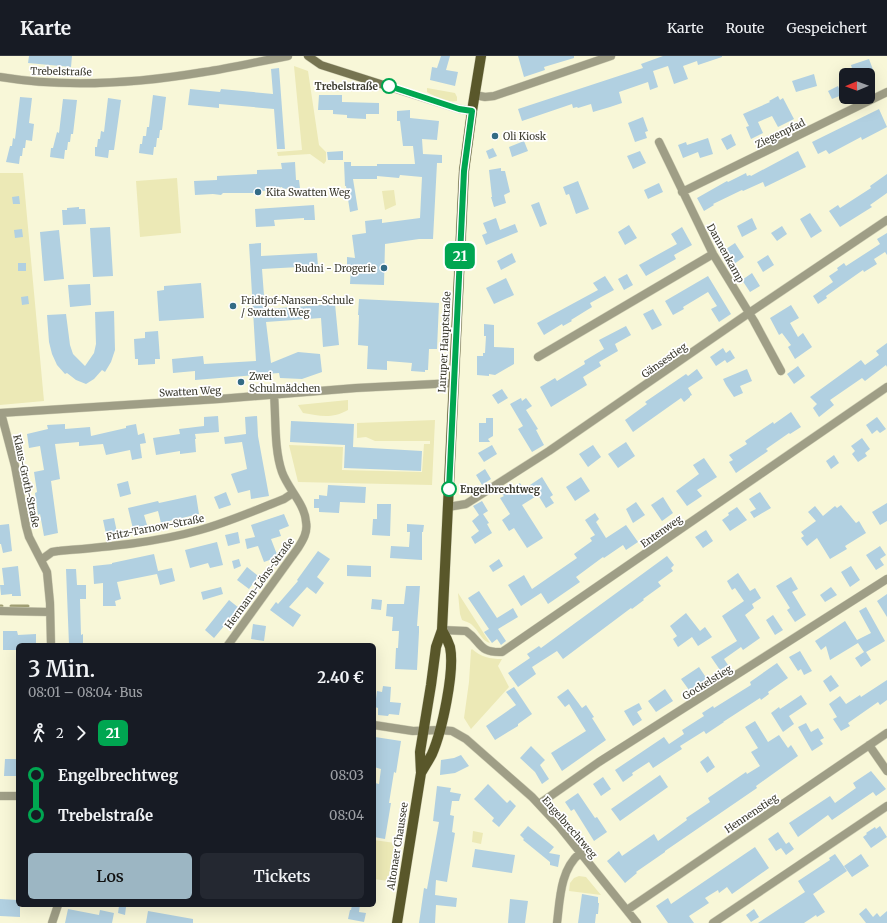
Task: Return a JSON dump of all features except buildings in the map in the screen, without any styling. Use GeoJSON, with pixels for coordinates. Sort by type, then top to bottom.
{"type":"FeatureCollection","features":[{"type":"Feature","properties":{"kind":"main road","name":"Luruper Hauptstraße"},"geometry":{"type":"LineString","coordinates":[[424,730],[436,647],[442,630],[464,171],[481,56]]}},
{"type":"Feature","properties":{"kind":"main road","name":"Luruper Hauptstraße"},"geometry":{"type":"LineString","coordinates":[[439,730],[447,695],[450,664],[450,648],[442,630]]}},
{"type":"Feature","properties":{"kind":"main road","name":"Altonaer Chaussee"},"geometry":{"type":"LineString","coordinates":[[397,923],[421,773],[420,752],[424,730]]}},
{"type":"Feature","properties":{"kind":"main road","name":"Altonaer Chaussee"},"geometry":{"type":"LineString","coordinates":[[421,773],[432,754],[439,730]]}},
{"type":"Feature","properties":{"kind":"street","name":"Trebelstraße"},"geometry":{"type":"LineString","coordinates":[[0,77],[17,80],[62,83],[148,79],[205,72],[288,56]]}},
{"type":"Feature","properties":{"kind":"street"},"geometry":{"type":"LineString","coordinates":[[308,56],[314,61],[326,66],[459,109],[472,111]]}},
{"type":"Feature","properties":{"kind":"street"},"geometry":{"type":"LineString","coordinates":[[475,95],[485,97],[494,96],[611,56]]}},
{"type":"Feature","properties":{"kind":"street","name":"Ziegenpfad"},"geometry":{"type":"LineString","coordinates":[[682,192],[887,92]]}},
{"type":"Feature","properties":{"kind":"street","name":"Dannenkamp"},"geometry":{"type":"LineString","coordinates":[[659,142],[682,192],[714,254],[781,371]]}},
{"type":"Feature","properties":{"kind":"street","name":"Gänsestieg"},"geometry":{"type":"LineString","coordinates":[[448,507],[466,504],[549,451],[887,220]]}},
{"type":"Feature","properties":{"kind":"street"},"geometry":{"type":"LineString","coordinates":[[538,357],[714,254]]}},
{"type":"Feature","properties":{"kind":"street","name":"Swatten Weg"},"geometry":{"type":"LineString","coordinates":[[1,413],[274,395],[356,388],[454,383]]}},
{"type":"Feature","properties":{"kind":"street","name":"Entenweg"},"geometry":{"type":"LineString","coordinates":[[442,630],[466,631],[482,648],[488,651],[502,652],[887,387]]}},
{"type":"Feature","properties":{"kind":"street","name":"Hermann-Löns-Straße"},"geometry":{"type":"LineString","coordinates":[[229,643],[304,537],[307,529],[306,520],[300,505],[282,472],[279,456],[274,395]]}},
{"type":"Feature","properties":{"kind":"street","name":"Klaus-Groth-Straße"},"geometry":{"type":"LineString","coordinates":[[1,413],[15,466],[29,537],[47,572],[51,643]]}},
{"type":"Feature","properties":{"kind":"street","name":"Fritz-Tarnow-Straße"},"geometry":{"type":"LineString","coordinates":[[41,560],[52,552],[106,547],[201,530],[284,499],[293,493]]}},
{"type":"Feature","properties":{"kind":"street","name":"Gockelstieg"},"geometry":{"type":"LineString","coordinates":[[539,804],[599,762],[887,579]]}},
{"type":"Feature","properties":{"kind":"street"},"geometry":{"type":"LineString","coordinates":[[0,611],[50,612]]}},
{"type":"Feature","properties":{"kind":"street","name":"Engelbrechtweg"},"geometry":{"type":"LineString","coordinates":[[376,725],[413,731],[452,731],[462,737],[539,804],[559,826],[637,923]]}},
{"type":"Feature","properties":{"kind":"street","name":"Hennenstieg"},"geometry":{"type":"LineString","coordinates":[[627,910],[887,733]]}},
{"type":"Feature","properties":{"kind":"street"},"geometry":{"type":"LineString","coordinates":[[869,745],[887,771]]}},
{"type":"Feature","properties":{"kind":"street"},"geometry":{"type":"LineString","coordinates":[[0,796],[16,796]]}},
{"type":"Feature","properties":{"kind":"street"},"geometry":{"type":"LineString","coordinates":[[713,923],[887,806]]}},
{"type":"Feature","properties":{"kind":"street"},"geometry":{"type":"LineString","coordinates":[[556,923],[565,875],[570,862],[580,853]]}},
{"type":"Feature","properties":{"kind":"street"},"geometry":{"type":"LineString","coordinates":[[52,923],[57,907]]}},
{"type":"Feature","properties":{"kind":"shaded area"},"geometry":{"type":"Polygon","coordinates":[[[294,66],[308,71],[319,145],[326,152],[326,161],[324,164],[310,154],[278,156],[277,152],[302,150],[294,66]]]}},
{"type":"Feature","properties":{"kind":"shaded area"},"geometry":{"type":"Polygon","coordinates":[[[427,88],[455,93],[457,101],[449,101],[438,98],[427,92],[427,88]]]}},
{"type":"Feature","properties":{"kind":"shaded area"},"geometry":{"type":"Polygon","coordinates":[[[0,173],[23,173],[44,401],[0,405],[0,173]]]}},
{"type":"Feature","properties":{"kind":"shaded area"},"geometry":{"type":"Polygon","coordinates":[[[177,178],[181,233],[140,237],[136,181],[177,178]]]}},
{"type":"Feature","properties":{"kind":"shaded area"},"geometry":{"type":"Polygon","coordinates":[[[394,190],[396,205],[385,210],[382,191],[394,190]]]}},
{"type":"Feature","properties":{"kind":"shaded area"},"geometry":{"type":"Polygon","coordinates":[[[348,400],[348,410],[331,416],[303,413],[298,405],[348,400]]]}},
{"type":"Feature","properties":{"kind":"shaded area"},"geometry":{"type":"Polygon","coordinates":[[[435,420],[432,485],[298,482],[289,445],[343,447],[342,470],[422,472],[424,444],[430,444],[430,441],[375,441],[366,437],[357,438],[357,423],[435,420]]]}},
{"type":"Feature","properties":{"kind":"shaded area"},"geometry":{"type":"Polygon","coordinates":[[[458,593],[490,643],[483,639],[472,624],[462,620],[458,593]]]}},
{"type":"Feature","properties":{"kind":"shaded area"},"geometry":{"type":"Polygon","coordinates":[[[472,649],[486,657],[502,659],[498,666],[509,687],[471,729],[464,718],[472,649]]]}},
{"type":"Feature","properties":{"kind":"shaded area"},"geometry":{"type":"Polygon","coordinates":[[[473,831],[483,833],[481,844],[472,842],[473,831]]]}},
{"type":"Feature","properties":{"kind":"shaded area"},"geometry":{"type":"Polygon","coordinates":[[[376,840],[395,843],[388,881],[376,879],[376,840]]]}},
{"type":"Feature","properties":{"kind":"shaded area"},"geometry":{"type":"Polygon","coordinates":[[[579,876],[586,877],[601,895],[569,891],[570,883],[574,878],[579,876]]]}},
{"type":"Feature","properties":{"kind":"waterway"},"geometry":{"type":"LineString","coordinates":[[11,606],[28,606]]}},
{"type":"Feature","properties":{"kind":"bus line","name":"21"},"geometry":{"type":"LineString","coordinates":[[389,86],[459,109],[472,111],[464,171],[449,489]]}},
{"type":"Feature","properties":{"kind":"place","name":"Trebelstraße"},"geometry":{"type":"Point","coordinates":[389,86]}},
{"type":"Feature","properties":{"kind":"place","name":"Oli Kiosk"},"geometry":{"type":"Point","coordinates":[495,136]}},
{"type":"Feature","properties":{"kind":"place","name":"Kita Swatten Weg"},"geometry":{"type":"Point","coordinates":[258,192]}},
{"type":"Feature","properties":{"kind":"place","name":"Budni - Drogerie"},"geometry":{"type":"Point","coordinates":[384,268]}},
{"type":"Feature","properties":{"kind":"place","name":"Fridtjof-Nansen-Schule / Swatten Weg"},"geometry":{"type":"Point","coordinates":[233,306]}},
{"type":"Feature","properties":{"kind":"place","name":"Zwei Schulmädchen"},"geometry":{"type":"Point","coordinates":[241,382]}},
{"type":"Feature","properties":{"kind":"place","name":"Engelbrechtweg"},"geometry":{"type":"Point","coordinates":[449,489]}}]}
